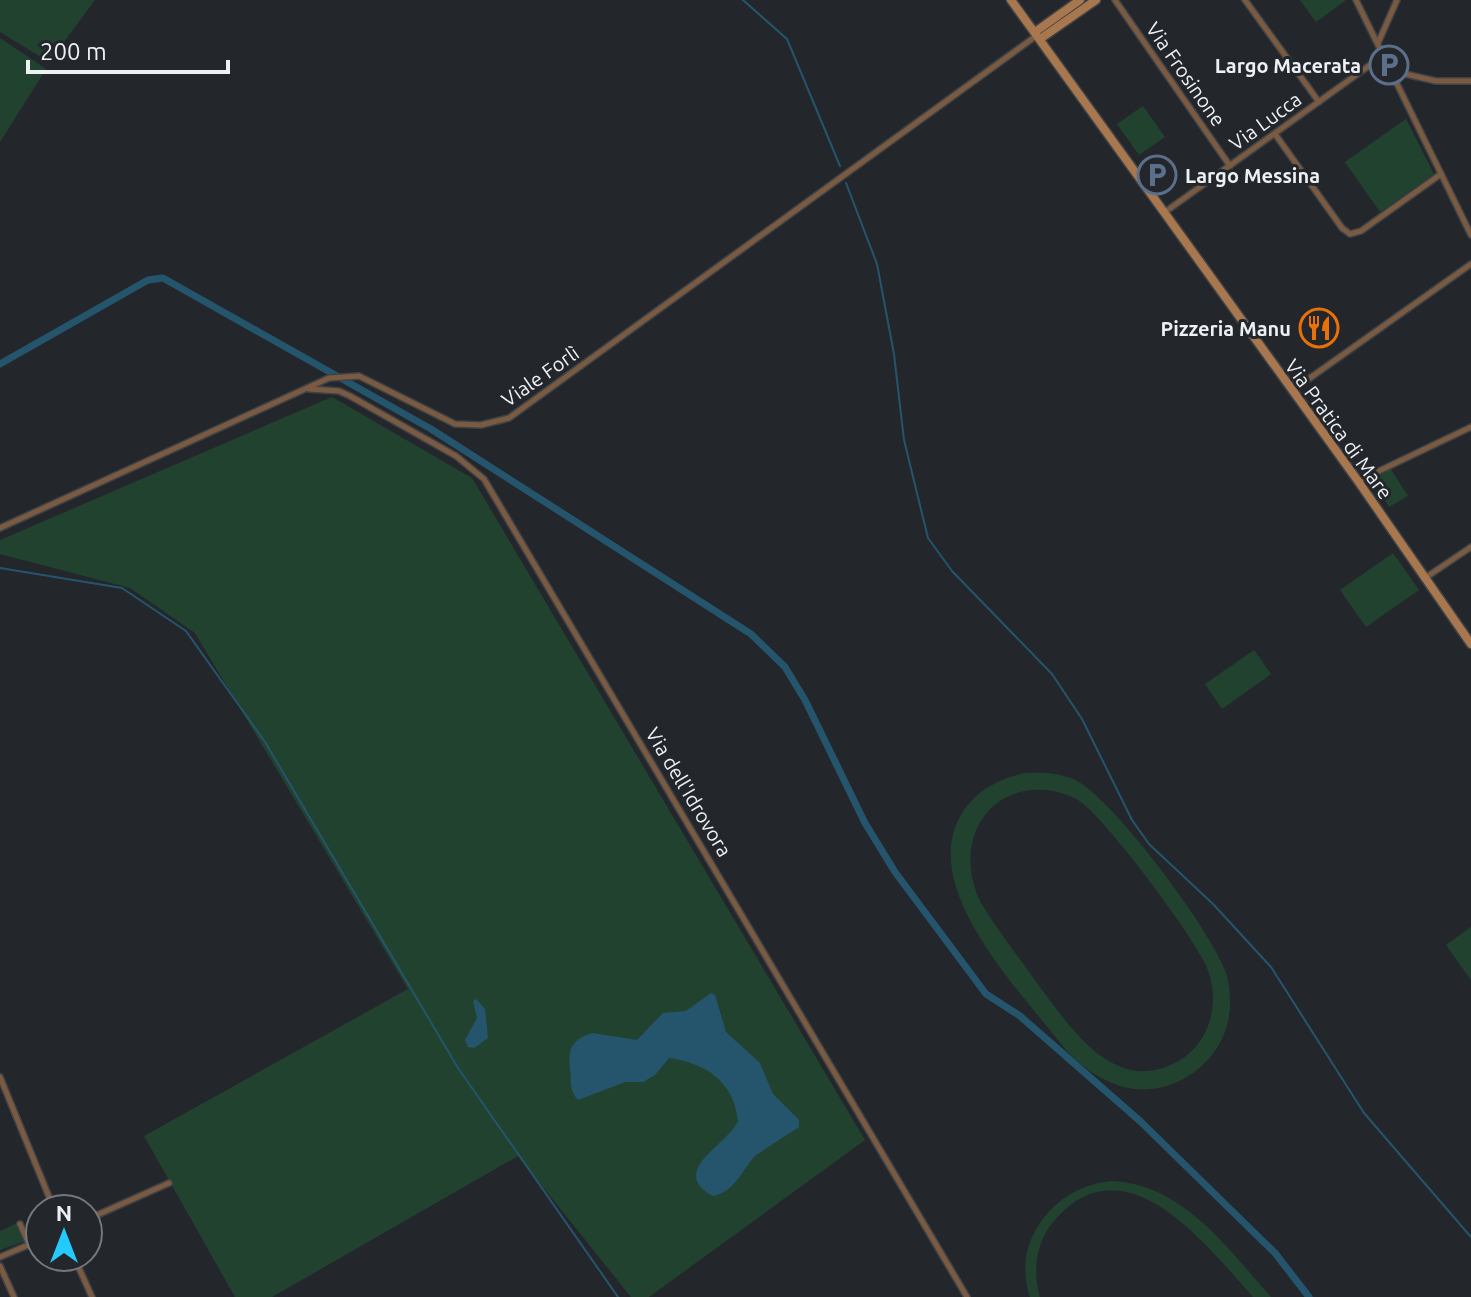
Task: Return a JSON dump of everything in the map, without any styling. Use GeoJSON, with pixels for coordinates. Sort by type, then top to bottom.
{"type":"FeatureCollection","features":[{"type":"Feature","properties":{"kind":"street","name":"Via Pratica di Mare"},"geometry":{"type":"LineString","coordinates":[[1011,0],[1358,481],[1471,644]]}},
{"type":"Feature","properties":{"kind":"street"},"geometry":{"type":"LineString","coordinates":[[1037,36],[1080,0]]}},
{"type":"Feature","properties":{"kind":"street"},"geometry":{"type":"LineString","coordinates":[[1037,36],[1096,0]]}},
{"type":"Feature","properties":{"kind":"street","name":"Via Frosinone"},"geometry":{"type":"LineString","coordinates":[[1115,0],[1230,166]]}},
{"type":"Feature","properties":{"kind":"street"},"geometry":{"type":"LineString","coordinates":[[1245,0],[1319,102]]}},
{"type":"Feature","properties":{"kind":"street"},"geometry":{"type":"LineString","coordinates":[[1356,0],[1471,235]]}},
{"type":"Feature","properties":{"kind":"street"},"geometry":{"type":"LineString","coordinates":[[1378,44],[1397,0]]}},
{"type":"Feature","properties":{"kind":"street","name":"Viale Forlì"},"geometry":{"type":"LineString","coordinates":[[0,528],[329,378],[363,377],[452,424],[486,425],[514,416],[1037,36]]}},
{"type":"Feature","properties":{"kind":"street","name":"Via Lucca"},"geometry":{"type":"LineString","coordinates":[[1165,212],[1384,55]]}},
{"type":"Feature","properties":{"kind":"street"},"geometry":{"type":"LineString","coordinates":[[1391,71],[1436,81],[1471,81]]}},
{"type":"Feature","properties":{"kind":"street"},"geometry":{"type":"LineString","coordinates":[[1275,134],[1342,228],[1350,234],[1361,231],[1441,174]]}},
{"type":"Feature","properties":{"kind":"street"},"geometry":{"type":"LineString","coordinates":[[1292,391],[1471,264]]}},
{"type":"Feature","properties":{"kind":"street","name":"Via dell'Idrovora"},"geometry":{"type":"LineString","coordinates":[[308,388],[334,390],[350,396],[456,456],[484,479],[967,1297]]}},
{"type":"Feature","properties":{"kind":"street"},"geometry":{"type":"LineString","coordinates":[[1358,481],[1471,427]]}},
{"type":"Feature","properties":{"kind":"street"},"geometry":{"type":"LineString","coordinates":[[1424,579],[1471,547]]}},
{"type":"Feature","properties":{"kind":"street"},"geometry":{"type":"LineString","coordinates":[[0,1077],[47,1193]]}},
{"type":"Feature","properties":{"kind":"street"},"geometry":{"type":"LineString","coordinates":[[104,1212],[169,1183]]}},
{"type":"Feature","properties":{"kind":"street"},"geometry":{"type":"LineString","coordinates":[[20,1224],[24,1233]]}},
{"type":"Feature","properties":{"kind":"street"},"geometry":{"type":"LineString","coordinates":[[0,1257],[24,1246]]}},
{"type":"Feature","properties":{"kind":"street"},"geometry":{"type":"LineString","coordinates":[[0,1266],[14,1297]]}},
{"type":"Feature","properties":{"kind":"street"},"geometry":{"type":"LineString","coordinates":[[81,1273],[92,1297]]}},
{"type":"Feature","properties":{"kind":"green space"},"geometry":{"type":"Polygon","coordinates":[[[0,0],[95,0],[49,62],[0,32],[0,0]]]}},
{"type":"Feature","properties":{"kind":"green space"},"geometry":{"type":"Polygon","coordinates":[[[1300,0],[1346,0],[1316,22],[1300,0]]]}},
{"type":"Feature","properties":{"kind":"green space"},"geometry":{"type":"Polygon","coordinates":[[[0,38],[46,69],[0,142],[0,38]]]}},
{"type":"Feature","properties":{"kind":"green space"},"geometry":{"type":"Polygon","coordinates":[[[1143,106],[1165,137],[1139,155],[1117,124],[1143,106]]]}},
{"type":"Feature","properties":{"kind":"green space"},"geometry":{"type":"Polygon","coordinates":[[[1406,119],[1434,174],[1380,212],[1345,162],[1406,119]]]}},
{"type":"Feature","properties":{"kind":"green space"},"geometry":{"type":"Polygon","coordinates":[[[332,397],[472,478],[865,1140],[649,1297],[631,1297],[518,1156],[272,1297],[235,1297],[144,1136],[408,989],[195,633],[130,588],[0,554],[0,540],[332,397]]]}},
{"type":"Feature","properties":{"kind":"green space"},"geometry":{"type":"Polygon","coordinates":[[[1390,468],[1408,496],[1389,507],[1372,479],[1390,468]]]}},
{"type":"Feature","properties":{"kind":"green space"},"geometry":{"type":"Polygon","coordinates":[[[1393,553],[1419,590],[1366,627],[1340,590],[1393,553]]]}},
{"type":"Feature","properties":{"kind":"green space"},"geometry":{"type":"Polygon","coordinates":[[[1254,650],[1271,674],[1222,709],[1205,684],[1254,650]]]}},
{"type":"Feature","properties":{"kind":"green space"},"geometry":{"type":"Polygon","coordinates":[[[1016,775],[1060,775],[1079,782],[1096,795],[1159,868],[1214,948],[1228,981],[1230,1004],[1227,1024],[1209,1058],[1195,1072],[1178,1082],[1160,1088],[1120,1086],[1104,1080],[1077,1061],[1001,968],[962,904],[952,871],[952,839],[964,810],[976,796],[999,781],[1016,775]],[[1037,790],[1012,795],[996,804],[984,816],[976,832],[971,848],[971,866],[981,903],[1064,1019],[1096,1053],[1135,1071],[1157,1070],[1180,1060],[1205,1034],[1211,1016],[1212,989],[1205,963],[1146,876],[1091,811],[1067,795],[1037,790]]]}},
{"type":"Feature","properties":{"kind":"green space"},"geometry":{"type":"Polygon","coordinates":[[[1471,927],[1471,980],[1446,945],[1471,927]]]}},
{"type":"Feature","properties":{"kind":"green space"},"geometry":{"type":"Polygon","coordinates":[[[1115,1181],[1140,1185],[1184,1208],[1221,1241],[1271,1297],[1253,1297],[1189,1228],[1163,1208],[1136,1195],[1109,1190],[1081,1198],[1048,1229],[1037,1257],[1036,1277],[1040,1297],[1030,1297],[1026,1275],[1027,1255],[1033,1235],[1044,1218],[1058,1203],[1075,1192],[1094,1184],[1115,1181]]]}},
{"type":"Feature","properties":{"kind":"green space"},"geometry":{"type":"Polygon","coordinates":[[[18,1223],[24,1241],[0,1250],[0,1231],[18,1223]]]}},
{"type":"Feature","properties":{"kind":"water"},"geometry":{"type":"Polygon","coordinates":[[[711,993],[715,995],[726,1032],[760,1063],[773,1094],[799,1120],[799,1127],[755,1156],[733,1185],[713,1196],[700,1187],[696,1177],[698,1168],[738,1121],[731,1095],[716,1077],[695,1064],[669,1058],[655,1075],[643,1082],[625,1082],[578,1100],[572,1088],[570,1061],[572,1046],[585,1036],[592,1033],[637,1040],[663,1013],[686,1011],[711,993]]]}},
{"type":"Feature","properties":{"kind":"water"},"geometry":{"type":"Polygon","coordinates":[[[476,999],[485,1009],[488,1038],[474,1048],[468,1047],[465,1040],[477,1018],[473,1001],[476,999]]]}},
{"type":"Feature","properties":{"kind":"waterway"},"geometry":{"type":"LineString","coordinates":[[743,0],[787,39],[840,166]]}},
{"type":"Feature","properties":{"kind":"waterway"},"geometry":{"type":"LineString","coordinates":[[846,183],[877,264],[894,354],[904,440],[928,538],[952,571],[1052,674],[1082,719],[1132,820],[1149,844],[1213,904],[1271,967],[1364,1113],[1471,1237]]}},
{"type":"Feature","properties":{"kind":"waterway"},"geometry":{"type":"LineString","coordinates":[[0,364],[148,280],[163,278],[431,429],[751,634],[785,667],[805,700],[865,823],[895,872],[986,994],[1020,1016],[1140,1121],[1275,1253],[1309,1297]]}},
{"type":"Feature","properties":{"kind":"waterway"},"geometry":{"type":"LineString","coordinates":[[0,568],[122,588],[186,631],[265,742],[458,1068],[618,1297]]}},
{"type":"Feature","properties":{"kind":"place","name":"Largo Macerata"},"geometry":{"type":"Point","coordinates":[1389,65]}},
{"type":"Feature","properties":{"kind":"place","name":"Largo Messina"},"geometry":{"type":"Point","coordinates":[1157,175]}},
{"type":"Feature","properties":{"kind":"place","name":"Pizzeria Manu"},"geometry":{"type":"Point","coordinates":[1319,328]}}]}
